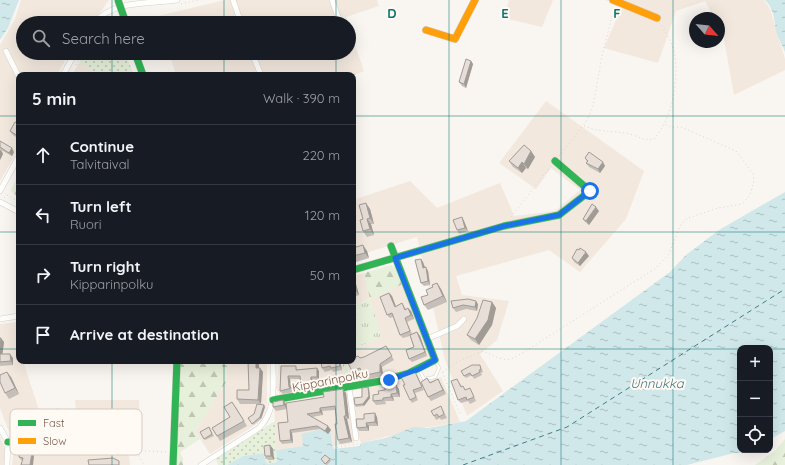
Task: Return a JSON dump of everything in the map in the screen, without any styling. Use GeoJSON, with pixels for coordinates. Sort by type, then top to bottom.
{"type":"FeatureCollection","features":[{"type":"Feature","properties":{"kind":"street"},"geometry":{"type":"LineString","coordinates":[[118,0],[124,16]]}},
{"type":"Feature","properties":{"kind":"street"},"geometry":{"type":"LineString","coordinates":[[100,16],[105,10],[117,4],[177,0]]}},
{"type":"Feature","properties":{"kind":"street"},"geometry":{"type":"LineString","coordinates":[[232,0],[238,16]]}},
{"type":"Feature","properties":{"kind":"street"},"geometry":{"type":"LineString","coordinates":[[332,0],[338,16]]}},
{"type":"Feature","properties":{"kind":"street"},"geometry":{"type":"LineString","coordinates":[[426,30],[455,39],[475,0]]}},
{"type":"Feature","properties":{"kind":"street"},"geometry":{"type":"LineString","coordinates":[[615,0],[628,2],[657,18]]}},
{"type":"Feature","properties":{"kind":"street"},"geometry":{"type":"LineString","coordinates":[[6,51],[16,72]]}},
{"type":"Feature","properties":{"kind":"street"},"geometry":{"type":"LineString","coordinates":[[65,72],[71,60]]}},
{"type":"Feature","properties":{"kind":"street"},"geometry":{"type":"LineString","coordinates":[[138,60],[142,72]]}},
{"type":"Feature","properties":{"kind":"street"},"geometry":{"type":"LineString","coordinates":[[255,60],[260,72]]}},
{"type":"Feature","properties":{"kind":"street"},"geometry":{"type":"LineString","coordinates":[[356,269],[504,226],[559,215],[590,191],[555,161]]}},
{"type":"Feature","properties":{"kind":"street"},"geometry":{"type":"LineString","coordinates":[[0,191],[16,162]]}},
{"type":"Feature","properties":{"kind":"street"},"geometry":{"type":"LineString","coordinates":[[1,202],[16,210]]}},
{"type":"Feature","properties":{"kind":"street"},"geometry":{"type":"LineString","coordinates":[[391,246],[435,360]]}},
{"type":"Feature","properties":{"kind":"street"},"geometry":{"type":"LineString","coordinates":[[0,319],[16,316]]}},
{"type":"Feature","properties":{"kind":"street"},"geometry":{"type":"LineString","coordinates":[[427,339],[457,326],[464,320]]}},
{"type":"Feature","properties":{"kind":"street","name":"Kipparinpolku"},"geometry":{"type":"LineString","coordinates":[[273,400],[300,397],[389,380],[419,369],[435,360]]}},
{"type":"Feature","properties":{"kind":"street"},"geometry":{"type":"LineString","coordinates":[[173,465],[177,364]]}},
{"type":"Feature","properties":{"kind":"street"},"geometry":{"type":"LineString","coordinates":[[201,465],[259,428],[269,415],[273,400],[273,364]]}},
{"type":"Feature","properties":{"kind":"street"},"geometry":{"type":"LineString","coordinates":[[349,387],[356,438]]}},
{"type":"Feature","properties":{"kind":"street"},"geometry":{"type":"LineString","coordinates":[[0,428],[8,442],[6,465]]}},
{"type":"Feature","properties":{"kind":"lane"},"geometry":{"type":"LineString","coordinates":[[419,369],[422,377],[426,379],[435,377],[439,368],[435,360]]}},
{"type":"Feature","properties":{"kind":"path"},"geometry":{"type":"LineString","coordinates":[[504,226],[584,126],[593,106],[602,56],[615,0]]}},
{"type":"Feature","properties":{"kind":"path"},"geometry":{"type":"LineString","coordinates":[[112,12],[114,16]]}},
{"type":"Feature","properties":{"kind":"path"},"geometry":{"type":"LineString","coordinates":[[584,126],[591,129],[623,132],[649,141],[657,136],[665,124],[670,108],[676,67],[670,37],[657,18]]}},
{"type":"Feature","properties":{"kind":"path"},"geometry":{"type":"LineString","coordinates":[[73,70],[78,60]]}},
{"type":"Feature","properties":{"kind":"path"},"geometry":{"type":"LineString","coordinates":[[442,372],[455,363],[483,351],[504,360],[511,360],[656,268],[669,254],[681,224],[688,218],[718,208],[742,204],[746,201],[754,180],[753,174],[736,151],[681,127],[671,127],[665,124]]}},
{"type":"Feature","properties":{"kind":"path"},"geometry":{"type":"LineString","coordinates":[[1,202],[7,195],[16,200]]}},
{"type":"Feature","properties":{"kind":"path"},"geometry":{"type":"LineString","coordinates":[[345,364],[349,387]]}},
{"type":"Feature","properties":{"kind":"path"},"geometry":{"type":"LineString","coordinates":[[439,368],[460,414]]}},
{"type":"Feature","properties":{"kind":"path"},"geometry":{"type":"LineString","coordinates":[[386,438],[388,451]]}},
{"type":"Feature","properties":{"kind":"path"},"geometry":{"type":"LineString","coordinates":[[333,448],[358,444]]}},
{"type":"Feature","properties":{"kind":"path"},"geometry":{"type":"LineString","coordinates":[[142,450],[174,452]]}},
{"type":"Feature","properties":{"kind":"path"},"geometry":{"type":"LineString","coordinates":[[139,455],[144,465]]}},
{"type":"Feature","properties":{"kind":"shaded area"},"geometry":{"type":"Polygon","coordinates":[[[21,0],[109,0],[97,16],[16,16],[16,60],[65,60],[59,72],[16,72],[16,153],[0,181],[0,45],[15,19],[21,0]]]}},
{"type":"Feature","properties":{"kind":"shaded area"},"geometry":{"type":"Polygon","coordinates":[[[225,0],[377,0],[379,6],[349,16],[158,16],[225,0]]]}},
{"type":"Feature","properties":{"kind":"shaded area"},"geometry":{"type":"Polygon","coordinates":[[[509,0],[553,0],[542,27],[504,18],[509,0]]]}},
{"type":"Feature","properties":{"kind":"shaded area"},"geometry":{"type":"Polygon","coordinates":[[[605,0],[764,0],[770,9],[785,59],[785,70],[734,95],[725,45],[725,12],[711,12],[705,1],[676,11],[658,63],[604,48],[622,6],[605,0]]]}},
{"type":"Feature","properties":{"kind":"shaded area"},"geometry":{"type":"Polygon","coordinates":[[[356,48],[364,71],[356,75],[356,72],[175,72],[171,60],[356,60],[356,48]]]}},
{"type":"Feature","properties":{"kind":"shaded area"},"geometry":{"type":"Polygon","coordinates":[[[79,63],[95,72],[74,72],[79,63]]]}},
{"type":"Feature","properties":{"kind":"shaded area"},"geometry":{"type":"Polygon","coordinates":[[[546,101],[644,171],[626,219],[580,272],[549,250],[456,276],[462,295],[509,301],[497,340],[480,354],[503,391],[467,416],[445,360],[417,237],[356,256],[356,199],[410,181],[437,208],[500,183],[514,216],[555,211],[580,190],[551,168],[536,189],[499,163],[546,101]]]}},
{"type":"Feature","properties":{"kind":"shaded area"},"geometry":{"type":"Polygon","coordinates":[[[364,273],[370,299],[403,284],[430,356],[427,362],[384,378],[350,382],[347,364],[356,364],[356,348],[381,337],[369,299],[356,305],[356,275],[364,273]]]}},
{"type":"Feature","properties":{"kind":"shaded area"},"geometry":{"type":"Polygon","coordinates":[[[16,322],[16,364],[24,364],[39,409],[10,409],[10,434],[0,408],[0,324],[16,322]]]}},
{"type":"Feature","properties":{"kind":"shaded area"},"geometry":{"type":"Polygon","coordinates":[[[223,364],[267,364],[267,404],[264,415],[258,423],[210,454],[195,431],[226,382],[227,366],[223,364]]]}},
{"type":"Feature","properties":{"kind":"shaded area"},"geometry":{"type":"Polygon","coordinates":[[[279,364],[342,364],[345,383],[281,396],[276,388],[279,364]]]}},
{"type":"Feature","properties":{"kind":"shaded area"},"geometry":{"type":"Polygon","coordinates":[[[417,372],[422,383],[441,377],[460,422],[422,428],[361,443],[358,435],[353,398],[362,398],[361,389],[398,381],[417,372]]]}},
{"type":"Feature","properties":{"kind":"shaded area"},"geometry":{"type":"Polygon","coordinates":[[[348,391],[354,443],[333,446],[330,427],[303,446],[276,450],[274,403],[308,401],[311,398],[348,391]]]}},
{"type":"Feature","properties":{"kind":"shaded area"},"geometry":{"type":"Polygon","coordinates":[[[75,400],[139,400],[139,409],[76,409],[75,400]]]}},
{"type":"Feature","properties":{"kind":"shaded area"},"geometry":{"type":"Polygon","coordinates":[[[0,437],[5,448],[4,465],[0,465],[0,437]]]}},
{"type":"Feature","properties":{"kind":"shaded area"},"geometry":{"type":"Polygon","coordinates":[[[13,455],[129,455],[130,465],[12,465],[13,455]]]}},
{"type":"Feature","properties":{"kind":"green space"},"geometry":{"type":"Polygon","coordinates":[[[80,60],[128,60],[133,72],[95,72],[79,63],[80,60]]]}},
{"type":"Feature","properties":{"kind":"green space"},"geometry":{"type":"Polygon","coordinates":[[[16,180],[16,195],[11,191],[16,180]]]}},
{"type":"Feature","properties":{"kind":"green space"},"geometry":{"type":"Polygon","coordinates":[[[391,265],[396,268],[403,284],[370,299],[364,273],[391,265]]]}},
{"type":"Feature","properties":{"kind":"green space"},"geometry":{"type":"Polygon","coordinates":[[[370,299],[381,337],[356,348],[356,305],[370,299]]]}},
{"type":"Feature","properties":{"kind":"green space"},"geometry":{"type":"Polygon","coordinates":[[[180,364],[223,364],[227,366],[226,382],[195,431],[200,439],[180,452],[183,458],[183,465],[175,465],[180,364]]]}},
{"type":"Feature","properties":{"kind":"green space"},"geometry":{"type":"Polygon","coordinates":[[[342,364],[347,364],[350,382],[345,383],[342,364]]]}},
{"type":"Feature","properties":{"kind":"green space"},"geometry":{"type":"Polygon","coordinates":[[[275,421],[277,462],[268,464],[265,461],[264,453],[243,456],[227,465],[218,465],[216,459],[275,421]]]}},
{"type":"Feature","properties":{"kind":"green space"},"geometry":{"type":"Polygon","coordinates":[[[785,439],[785,465],[755,465],[773,453],[785,439]]]}},
{"type":"Feature","properties":{"kind":"water"},"geometry":{"type":"Polygon","coordinates":[[[0,0],[19,0],[8,28],[0,40],[0,0]]]}},
{"type":"Feature","properties":{"kind":"water"},"geometry":{"type":"Polygon","coordinates":[[[765,0],[785,0],[785,52],[776,31],[772,11],[765,0]]]}},
{"type":"Feature","properties":{"kind":"water","name":"Unnukka"},"geometry":{"type":"Polygon","coordinates":[[[785,192],[785,431],[773,438],[773,345],[737,345],[737,453],[687,465],[227,465],[243,456],[264,453],[265,461],[268,464],[277,462],[276,450],[303,446],[302,434],[330,427],[333,449],[360,446],[361,443],[386,438],[413,427],[428,428],[466,421],[670,272],[686,255],[719,230],[785,192]]]}},
{"type":"Feature","properties":{"kind":"building"},"geometry":{"type":"Polygon","coordinates":[[[466,59],[471,61],[464,84],[459,82],[466,59]]]}},
{"type":"Feature","properties":{"kind":"building"},"geometry":{"type":"Polygon","coordinates":[[[15,122],[16,122],[16,135],[10,131],[15,122]]]}},
{"type":"Feature","properties":{"kind":"building"},"geometry":{"type":"Polygon","coordinates":[[[0,141],[12,148],[9,153],[0,147],[0,141]]]}},
{"type":"Feature","properties":{"kind":"building"},"geometry":{"type":"Polygon","coordinates":[[[524,145],[531,151],[524,164],[522,162],[518,168],[509,161],[524,145]]]}},
{"type":"Feature","properties":{"kind":"building"},"geometry":{"type":"Polygon","coordinates":[[[589,152],[603,162],[598,169],[586,163],[588,161],[585,158],[589,152]]]}},
{"type":"Feature","properties":{"kind":"building"},"geometry":{"type":"Polygon","coordinates":[[[366,203],[370,218],[367,219],[370,229],[363,231],[360,220],[363,219],[359,205],[366,203]]]}},
{"type":"Feature","properties":{"kind":"building"},"geometry":{"type":"Polygon","coordinates":[[[592,204],[596,207],[586,221],[583,219],[592,204]]]}},
{"type":"Feature","properties":{"kind":"building"},"geometry":{"type":"Polygon","coordinates":[[[462,217],[465,228],[457,230],[453,220],[462,217]]]}},
{"type":"Feature","properties":{"kind":"building"},"geometry":{"type":"Polygon","coordinates":[[[363,245],[365,253],[356,255],[356,247],[363,245]]]}},
{"type":"Feature","properties":{"kind":"building"},"geometry":{"type":"Polygon","coordinates":[[[580,248],[586,252],[578,263],[572,258],[577,249],[579,250],[580,248]]]}},
{"type":"Feature","properties":{"kind":"building"},"geometry":{"type":"Polygon","coordinates":[[[421,259],[423,268],[426,267],[428,281],[421,283],[415,260],[421,259]]]}},
{"type":"Feature","properties":{"kind":"building"},"geometry":{"type":"Polygon","coordinates":[[[437,283],[443,296],[424,305],[421,297],[428,295],[426,290],[433,287],[432,285],[437,283]]]}},
{"type":"Feature","properties":{"kind":"building"},"geometry":{"type":"Polygon","coordinates":[[[389,293],[395,307],[402,303],[405,310],[408,308],[411,315],[405,318],[410,331],[400,335],[392,313],[387,315],[380,297],[389,293]]]}},
{"type":"Feature","properties":{"kind":"building"},"geometry":{"type":"Polygon","coordinates":[[[468,299],[476,301],[475,307],[463,305],[453,308],[451,301],[468,299]]]}},
{"type":"Feature","properties":{"kind":"building"},"geometry":{"type":"Polygon","coordinates":[[[483,300],[492,302],[488,320],[475,339],[467,335],[477,318],[483,300]]]}},
{"type":"Feature","properties":{"kind":"building"},"geometry":{"type":"Polygon","coordinates":[[[417,332],[425,352],[409,359],[406,350],[414,347],[410,335],[417,332]]]}},
{"type":"Feature","properties":{"kind":"building"},"geometry":{"type":"Polygon","coordinates":[[[386,346],[392,356],[380,364],[380,372],[362,376],[360,368],[352,371],[348,364],[356,364],[356,357],[364,357],[386,346]]]}},
{"type":"Feature","properties":{"kind":"building"},"geometry":{"type":"Polygon","coordinates":[[[0,354],[10,354],[11,361],[0,362],[0,354]]]}},
{"type":"Feature","properties":{"kind":"building"},"geometry":{"type":"Polygon","coordinates":[[[248,364],[256,364],[256,368],[260,368],[258,400],[237,399],[237,390],[249,390],[248,364]]]}},
{"type":"Feature","properties":{"kind":"building"},"geometry":{"type":"Polygon","coordinates":[[[321,364],[339,364],[340,366],[331,368],[330,366],[322,368],[321,364]]]}},
{"type":"Feature","properties":{"kind":"building"},"geometry":{"type":"Polygon","coordinates":[[[472,365],[480,365],[480,372],[472,376],[470,373],[464,376],[461,371],[472,365]]]}},
{"type":"Feature","properties":{"kind":"building"},"geometry":{"type":"Polygon","coordinates":[[[281,366],[296,366],[296,370],[317,368],[317,377],[311,377],[311,385],[301,387],[300,376],[288,376],[289,387],[292,388],[280,391],[281,366]]]}},
{"type":"Feature","properties":{"kind":"building"},"geometry":{"type":"Polygon","coordinates":[[[7,372],[15,388],[5,393],[0,382],[0,375],[7,372]]]}},
{"type":"Feature","properties":{"kind":"building"},"geometry":{"type":"Polygon","coordinates":[[[415,372],[422,387],[413,390],[416,397],[410,400],[401,377],[415,372]]]}},
{"type":"Feature","properties":{"kind":"building"},"geometry":{"type":"Polygon","coordinates":[[[427,378],[430,383],[438,379],[443,390],[428,397],[421,382],[427,378]]]}},
{"type":"Feature","properties":{"kind":"building"},"geometry":{"type":"Polygon","coordinates":[[[457,379],[461,387],[463,386],[465,390],[470,388],[474,397],[467,400],[466,397],[458,400],[451,381],[457,379]]]}},
{"type":"Feature","properties":{"kind":"building"},"geometry":{"type":"Polygon","coordinates":[[[396,385],[397,393],[391,394],[391,397],[383,398],[383,400],[373,401],[373,395],[379,394],[378,391],[385,390],[385,387],[396,385]]]}},
{"type":"Feature","properties":{"kind":"building"},"geometry":{"type":"Polygon","coordinates":[[[368,387],[369,396],[363,404],[355,405],[354,398],[362,397],[362,388],[368,387]]]}},
{"type":"Feature","properties":{"kind":"building"},"geometry":{"type":"Polygon","coordinates":[[[343,389],[346,416],[344,416],[349,438],[338,440],[335,424],[337,424],[335,406],[320,408],[320,412],[307,414],[328,426],[325,431],[317,426],[290,430],[291,440],[280,441],[278,423],[288,422],[286,403],[324,397],[323,392],[343,389]]]}},
{"type":"Feature","properties":{"kind":"building"},"geometry":{"type":"Polygon","coordinates":[[[283,400],[284,405],[273,407],[273,402],[283,400]]]}},
{"type":"Feature","properties":{"kind":"building"},"geometry":{"type":"Polygon","coordinates":[[[232,402],[244,421],[217,436],[212,428],[230,417],[224,407],[232,402]]]}},
{"type":"Feature","properties":{"kind":"building"},"geometry":{"type":"Polygon","coordinates":[[[257,404],[264,405],[260,417],[252,424],[248,418],[254,414],[257,404]]]}},
{"type":"Feature","properties":{"kind":"building"},"geometry":{"type":"Polygon","coordinates":[[[441,406],[444,414],[439,417],[437,414],[434,416],[431,411],[441,406]]]}},
{"type":"Feature","properties":{"kind":"building"},"geometry":{"type":"Polygon","coordinates":[[[375,413],[375,422],[366,423],[367,427],[357,428],[356,419],[364,419],[364,414],[375,413]]]}},
{"type":"Feature","properties":{"kind":"building"},"geometry":{"type":"Polygon","coordinates":[[[209,427],[212,434],[204,439],[200,432],[209,427]]]}},
{"type":"Feature","properties":{"kind":"building"},"geometry":{"type":"Polygon","coordinates":[[[270,445],[271,456],[265,456],[264,446],[270,445]]]}},
{"type":"Feature","properties":{"kind":"building"},"geometry":{"type":"Polygon","coordinates":[[[19,455],[32,455],[30,465],[21,465],[23,458],[19,457],[19,455]]]}},
{"type":"Feature","properties":{"kind":"building"},"geometry":{"type":"Polygon","coordinates":[[[325,455],[330,459],[325,464],[321,459],[325,455]]]}},
{"type":"Feature","properties":{"kind":"building"},"geometry":{"type":"Polygon","coordinates":[[[113,458],[119,461],[119,465],[89,465],[88,460],[113,458]]]}},
{"type":"Feature","properties":{"kind":"ferry route"},"geometry":{"type":"LineString","coordinates":[[463,465],[567,427],[785,289]]}},
{"type":"Feature","properties":{"kind":"traffic: fast"},"geometry":{"type":"LineString","coordinates":[[118,0],[124,16]]}},
{"type":"Feature","properties":{"kind":"traffic: fast"},"geometry":{"type":"LineString","coordinates":[[138,60],[142,72]]}},
{"type":"Feature","properties":{"kind":"traffic: fast"},"geometry":{"type":"LineString","coordinates":[[356,269],[504,226],[559,215],[590,191],[555,161]]}},
{"type":"Feature","properties":{"kind":"traffic: fast"},"geometry":{"type":"LineString","coordinates":[[273,400],[381,381],[409,373],[435,360],[391,246]]}},
{"type":"Feature","properties":{"kind":"traffic: fast"},"geometry":{"type":"LineString","coordinates":[[173,465],[177,364]]}},
{"type":"Feature","properties":{"kind":"traffic: slow"},"geometry":{"type":"LineString","coordinates":[[426,30],[455,39],[475,0]]}},
{"type":"Feature","properties":{"kind":"traffic: slow"},"geometry":{"type":"LineString","coordinates":[[613,0],[657,18]]}},
{"type":"Feature","properties":{"kind":"route"},"geometry":{"type":"LineString","coordinates":[[389,380],[419,369],[435,360],[415,305],[395,258],[504,226],[559,215],[590,191]]}}]}
